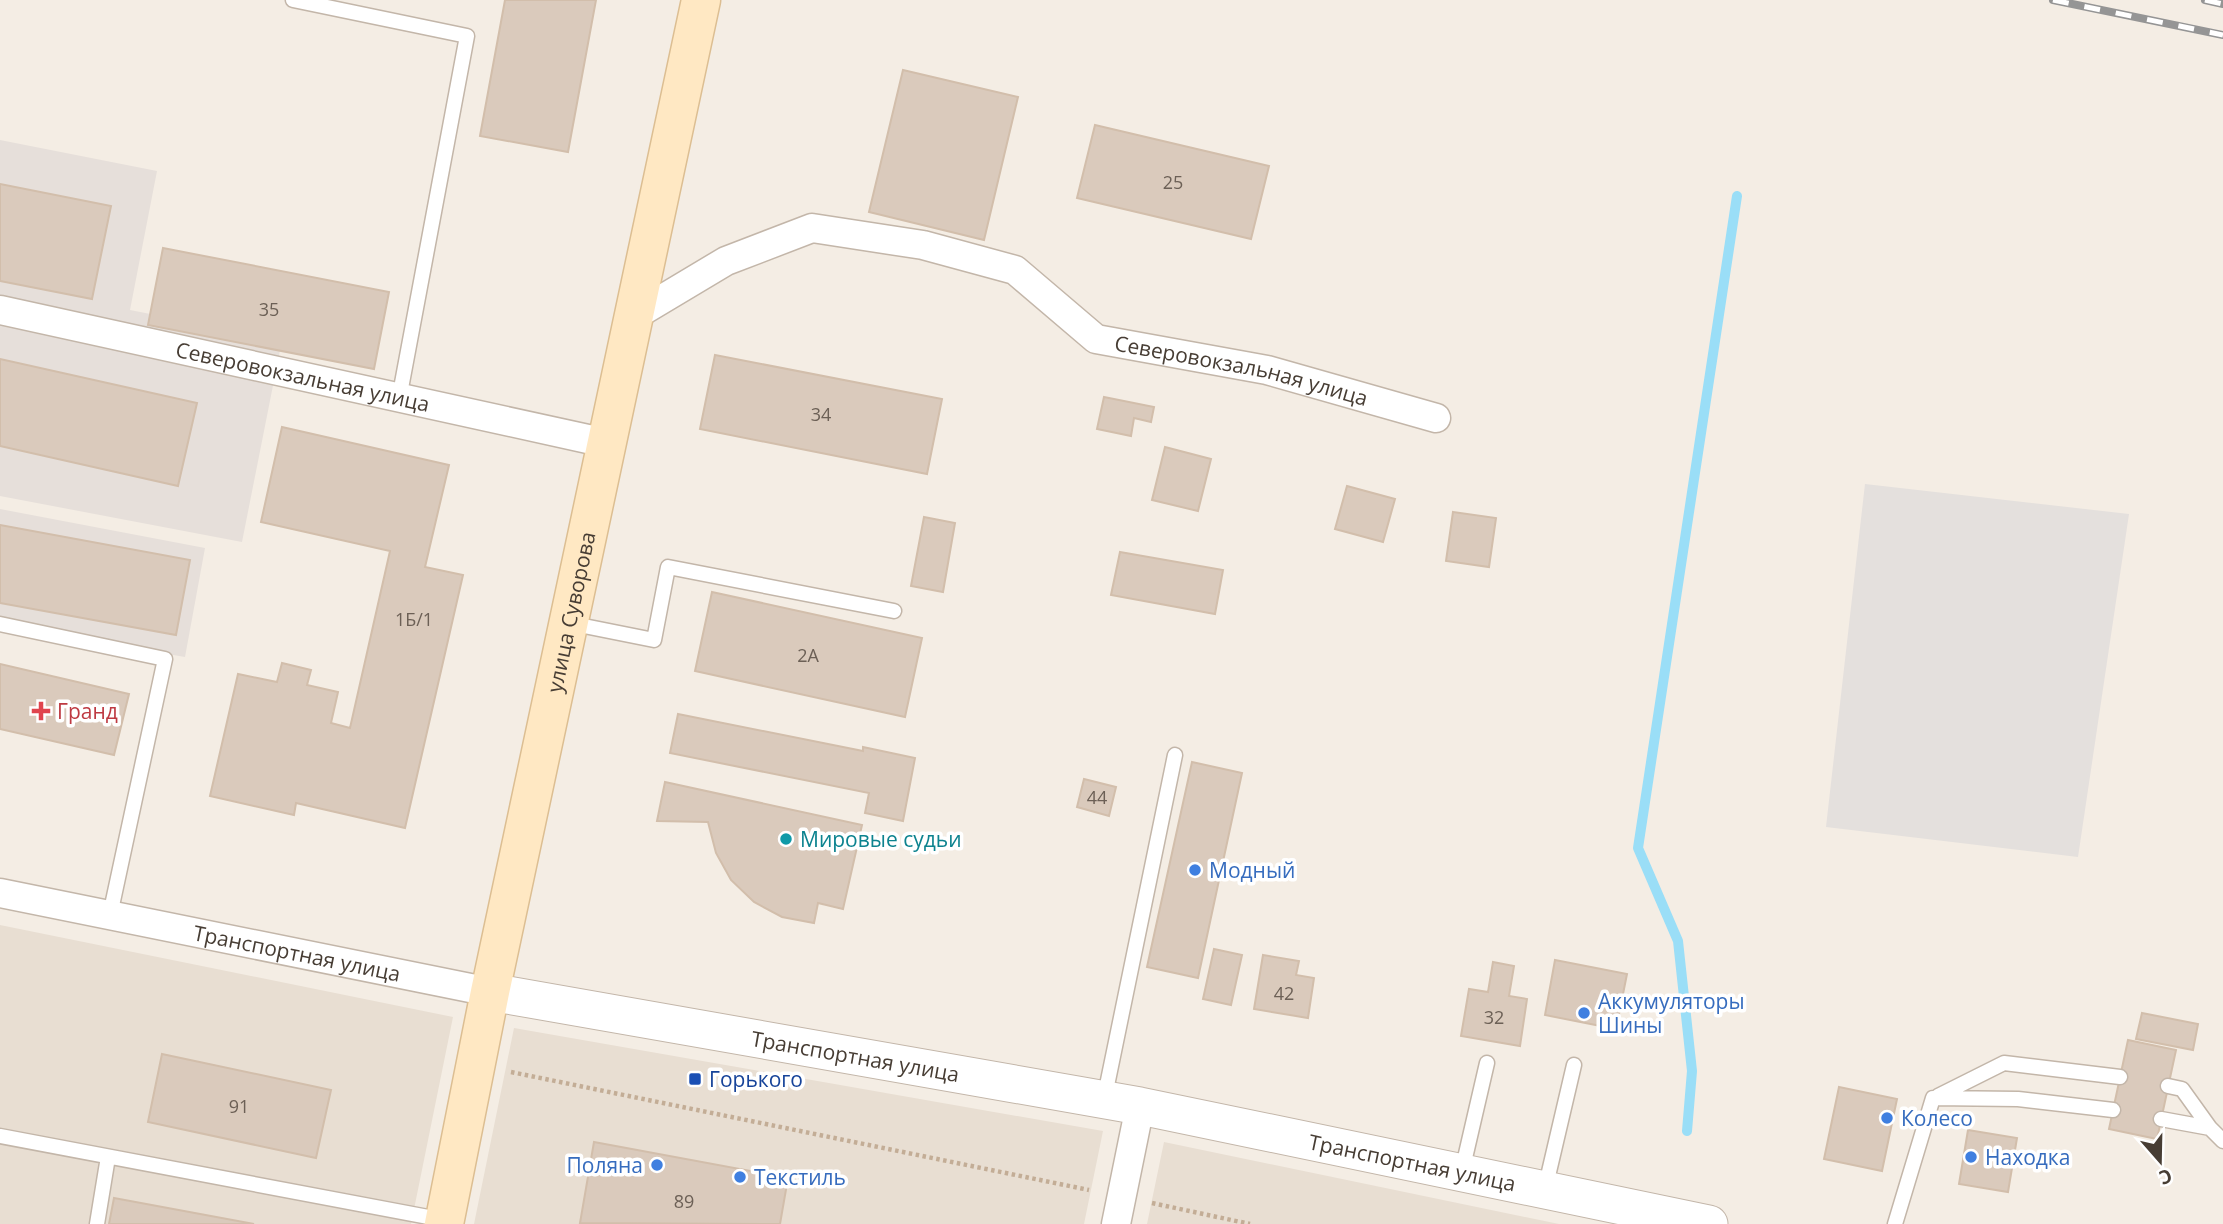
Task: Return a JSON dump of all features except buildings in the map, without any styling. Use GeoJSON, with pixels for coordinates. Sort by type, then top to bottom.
{"type":"FeatureCollection","features":[{"type":"Feature","properties":{"kind":"main road","name":"улица Суворова"},"geometry":{"type":"LineString","coordinates":[[451,1223],[490,992],[701,0]]}},
{"type":"Feature","properties":{"kind":"street","name":"Северовокзальная улица"},"geometry":{"type":"LineString","coordinates":[[634,316],[726,261],[812,228],[923,245],[1015,270],[1096,338],[1266,370],[1436,418]]}},
{"type":"Feature","properties":{"kind":"street","name":"Северовокзальная улица"},"geometry":{"type":"LineString","coordinates":[[0,310],[606,443]]}},
{"type":"Feature","properties":{"kind":"street","name":"Транспортная улица"},"geometry":{"type":"LineString","coordinates":[[0,893],[490,992],[1140,1106],[1709,1224]]}},
{"type":"Feature","properties":{"kind":"street"},"geometry":{"type":"LineString","coordinates":[[1116,1224],[1140,1106]]}},
{"type":"Feature","properties":{"kind":"lane"},"geometry":{"type":"LineString","coordinates":[[293,0],[467,36],[398,399]]}},
{"type":"Feature","properties":{"kind":"lane"},"geometry":{"type":"LineString","coordinates":[[568,623],[654,640],[668,567],[894,611]]}},
{"type":"Feature","properties":{"kind":"lane"},"geometry":{"type":"LineString","coordinates":[[0,624],[165,659],[110,915]]}},
{"type":"Feature","properties":{"kind":"lane"},"geometry":{"type":"LineString","coordinates":[[1104,1100],[1175,755]]}},
{"type":"Feature","properties":{"kind":"lane"},"geometry":{"type":"LineString","coordinates":[[1462,1173],[1487,1063]]}},
{"type":"Feature","properties":{"kind":"lane"},"geometry":{"type":"LineString","coordinates":[[1895,1224],[1933,1098],[2004,1063],[2120,1077]]}},
{"type":"Feature","properties":{"kind":"lane"},"geometry":{"type":"LineString","coordinates":[[1545,1190],[1574,1065]]}},
{"type":"Feature","properties":{"kind":"lane"},"geometry":{"type":"LineString","coordinates":[[2168,1086],[2182,1089],[2210,1128],[2223,1141]]}},
{"type":"Feature","properties":{"kind":"lane"},"geometry":{"type":"LineString","coordinates":[[1933,1098],[2018,1099],[2113,1110]]}},
{"type":"Feature","properties":{"kind":"lane"},"geometry":{"type":"LineString","coordinates":[[2161,1119],[2210,1128]]}},
{"type":"Feature","properties":{"kind":"lane"},"geometry":{"type":"LineString","coordinates":[[0,1136],[451,1223]]}},
{"type":"Feature","properties":{"kind":"lane"},"geometry":{"type":"LineString","coordinates":[[97,1224],[108,1157]]}},
{"type":"Feature","properties":{"kind":"path"},"geometry":{"type":"LineString","coordinates":[[476,1065],[1250,1224]]}},
{"type":"Feature","properties":{"kind":"shaded area"},"geometry":{"type":"Polygon","coordinates":[[[0,140],[157,171],[130,310],[282,340],[242,542],[0,496],[0,140]]]}},
{"type":"Feature","properties":{"kind":"shaded area"},"geometry":{"type":"Polygon","coordinates":[[[1865,484],[2129,514],[2078,857],[1826,827],[1865,484]]]}},
{"type":"Feature","properties":{"kind":"shaded area"},"geometry":{"type":"Polygon","coordinates":[[[0,509],[205,548],[185,657],[0,625],[0,509]]]}},
{"type":"Feature","properties":{"kind":"shaded area"},"geometry":{"type":"Polygon","coordinates":[[[0,925],[453,1017],[411,1224],[0,1224],[0,925]]]}},
{"type":"Feature","properties":{"kind":"shaded area"},"geometry":{"type":"Polygon","coordinates":[[[514,1028],[1103,1131],[1084,1224],[474,1224],[514,1028]]]}},
{"type":"Feature","properties":{"kind":"shaded area"},"geometry":{"type":"Polygon","coordinates":[[[1164,1142],[1559,1224],[1147,1224],[1164,1142]]]}},
{"type":"Feature","properties":{"kind":"waterway"},"geometry":{"type":"LineString","coordinates":[[1687,1131],[1692,1071],[1678,941],[1638,848],[1737,196]]}},
{"type":"Feature","properties":{"kind":"railway"},"geometry":{"type":"LineString","coordinates":[[2053,0],[2223,35]]}},
{"type":"Feature","properties":{"kind":"railway"},"geometry":{"type":"LineString","coordinates":[[2205,0],[2223,4]]}},
{"type":"Feature","properties":{"kind":"place","name":"Гранд"},"geometry":{"type":"Point","coordinates":[41,711]}},
{"type":"Feature","properties":{"kind":"place","name":"Мировые судьи"},"geometry":{"type":"Point","coordinates":[786,839]}},
{"type":"Feature","properties":{"kind":"place","name":"Модный"},"geometry":{"type":"Point","coordinates":[1195,870]}},
{"type":"Feature","properties":{"kind":"place","name":"Аккумуляторы Шины"},"geometry":{"type":"Point","coordinates":[1584,1013]}},
{"type":"Feature","properties":{"kind":"place","name":"Горького"},"geometry":{"type":"Point","coordinates":[695,1079]}},
{"type":"Feature","properties":{"kind":"place","name":"Колесо"},"geometry":{"type":"Point","coordinates":[1887,1118]}},
{"type":"Feature","properties":{"kind":"place","name":"Находка"},"geometry":{"type":"Point","coordinates":[1971,1157]}},
{"type":"Feature","properties":{"kind":"place","name":"Поляна"},"geometry":{"type":"Point","coordinates":[657,1165]}},
{"type":"Feature","properties":{"kind":"place","name":"Текстиль"},"geometry":{"type":"Point","coordinates":[740,1177]}}]}
